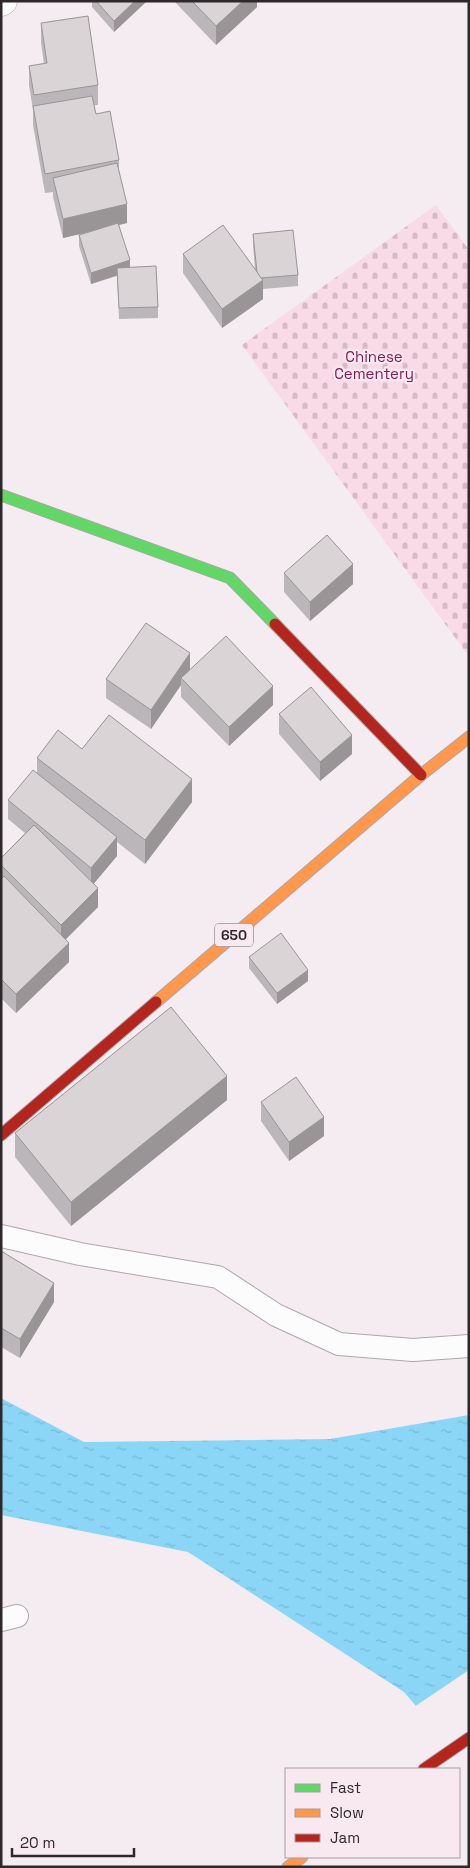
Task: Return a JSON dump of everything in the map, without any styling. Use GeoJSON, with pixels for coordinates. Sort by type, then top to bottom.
{"type":"FeatureCollection","features":[{"type":"Feature","properties":{"kind":"main road"},"geometry":{"type":"LineString","coordinates":[[1,495],[230,578],[421,775]]}},
{"type":"Feature","properties":{"kind":"main road","name":"650"},"geometry":{"type":"LineString","coordinates":[[1,1135],[421,775],[469,737]]}},
{"type":"Feature","properties":{"kind":"main road"},"geometry":{"type":"LineString","coordinates":[[425,1768],[469,1738]]}},
{"type":"Feature","properties":{"kind":"main road"},"geometry":{"type":"LineString","coordinates":[[288,1867],[301,1858]]}},
{"type":"Feature","properties":{"kind":"lane"},"geometry":{"type":"LineString","coordinates":[[1,1236],[80,1254],[218,1277],[276,1315],[339,1344],[413,1350],[469,1346]]}},
{"type":"Feature","properties":{"kind":"green space","name":"Chinese Cementery"},"geometry":{"type":"Polygon","coordinates":[[[436,205],[469,250],[469,653],[467,654],[242,345],[436,205]]]}},
{"type":"Feature","properties":{"kind":"water"},"geometry":{"type":"Polygon","coordinates":[[[1,1398],[84,1442],[330,1439],[469,1415],[469,1769],[404,1692],[188,1552],[1,1515],[1,1398]]]}},
{"type":"Feature","properties":{"kind":"pier"},"geometry":{"type":"Polygon","coordinates":[[[469,1670],[469,1771],[414,1707],[469,1670]]]}},
{"type":"Feature","properties":{"kind":"building"},"geometry":{"type":"Polygon","coordinates":[[[96,1],[135,1],[114,21],[96,1]]]}},
{"type":"Feature","properties":{"kind":"building"},"geometry":{"type":"Polygon","coordinates":[[[192,1],[243,1],[216,26],[192,1]]]}},
{"type":"Feature","properties":{"kind":"building"},"geometry":{"type":"Polygon","coordinates":[[[88,16],[98,85],[34,95],[29,66],[47,63],[41,23],[88,16]]]}},
{"type":"Feature","properties":{"kind":"building"},"geometry":{"type":"Polygon","coordinates":[[[92,96],[96,114],[110,111],[119,160],[45,174],[33,106],[92,96]]]}},
{"type":"Feature","properties":{"kind":"building"},"geometry":{"type":"Polygon","coordinates":[[[117,163],[127,204],[63,219],[53,178],[117,163]]]}},
{"type":"Feature","properties":{"kind":"building"},"geometry":{"type":"Polygon","coordinates":[[[118,223],[130,260],[91,273],[79,235],[118,223]]]}},
{"type":"Feature","properties":{"kind":"building"},"geometry":{"type":"Polygon","coordinates":[[[223,225],[263,280],[222,309],[183,254],[223,225]]]}},
{"type":"Feature","properties":{"kind":"building"},"geometry":{"type":"Polygon","coordinates":[[[293,230],[298,275],[261,278],[257,272],[253,234],[293,230]]]}},
{"type":"Feature","properties":{"kind":"building"},"geometry":{"type":"Polygon","coordinates":[[[156,266],[158,307],[119,308],[117,268],[156,266]]]}},
{"type":"Feature","properties":{"kind":"building"},"geometry":{"type":"Polygon","coordinates":[[[327,535],[353,564],[310,602],[284,573],[327,535]]]}},
{"type":"Feature","properties":{"kind":"building"},"geometry":{"type":"Polygon","coordinates":[[[146,623],[190,653],[151,710],[106,679],[146,623]]]}},
{"type":"Feature","properties":{"kind":"building"},"geometry":{"type":"Polygon","coordinates":[[[226,636],[273,686],[229,727],[181,678],[226,636]]]}},
{"type":"Feature","properties":{"kind":"building"},"geometry":{"type":"Polygon","coordinates":[[[311,687],[352,735],[320,762],[279,714],[311,687]]]}},
{"type":"Feature","properties":{"kind":"building"},"geometry":{"type":"Polygon","coordinates":[[[109,715],[192,779],[145,840],[37,758],[58,730],[82,749],[109,715]]]}},
{"type":"Feature","properties":{"kind":"building"},"geometry":{"type":"Polygon","coordinates":[[[33,770],[117,837],[91,868],[8,800],[33,770]]]}},
{"type":"Feature","properties":{"kind":"building"},"geometry":{"type":"Polygon","coordinates":[[[34,825],[98,888],[61,925],[1,865],[1,858],[34,825]]]}},
{"type":"Feature","properties":{"kind":"building"},"geometry":{"type":"Polygon","coordinates":[[[4,876],[69,943],[16,994],[1,979],[1,879],[4,876]]]}},
{"type":"Feature","properties":{"kind":"building"},"geometry":{"type":"Polygon","coordinates":[[[281,933],[308,970],[277,993],[249,957],[281,933]]]}},
{"type":"Feature","properties":{"kind":"building"},"geometry":{"type":"Polygon","coordinates":[[[171,1007],[227,1076],[71,1202],[15,1133],[171,1007]]]}},
{"type":"Feature","properties":{"kind":"building"},"geometry":{"type":"Polygon","coordinates":[[[296,1077],[324,1117],[289,1142],[261,1102],[296,1077]]]}},
{"type":"Feature","properties":{"kind":"building"},"geometry":{"type":"Polygon","coordinates":[[[1,1251],[54,1283],[20,1339],[1,1328],[1,1251]]]}},
{"type":"Feature","properties":{"kind":"traffic: fast"},"geometry":{"type":"LineString","coordinates":[[1,495],[230,578],[275,624]]}},
{"type":"Feature","properties":{"kind":"traffic: slow"},"geometry":{"type":"LineString","coordinates":[[156,1002],[421,775],[469,737]]}},
{"type":"Feature","properties":{"kind":"traffic: slow"},"geometry":{"type":"LineString","coordinates":[[288,1867],[301,1858]]}},
{"type":"Feature","properties":{"kind":"traffic: jam"},"geometry":{"type":"LineString","coordinates":[[275,624],[421,775]]}},
{"type":"Feature","properties":{"kind":"traffic: jam"},"geometry":{"type":"LineString","coordinates":[[1,1135],[156,1002]]}},
{"type":"Feature","properties":{"kind":"traffic: jam"},"geometry":{"type":"LineString","coordinates":[[425,1768],[469,1738]]}}]}
